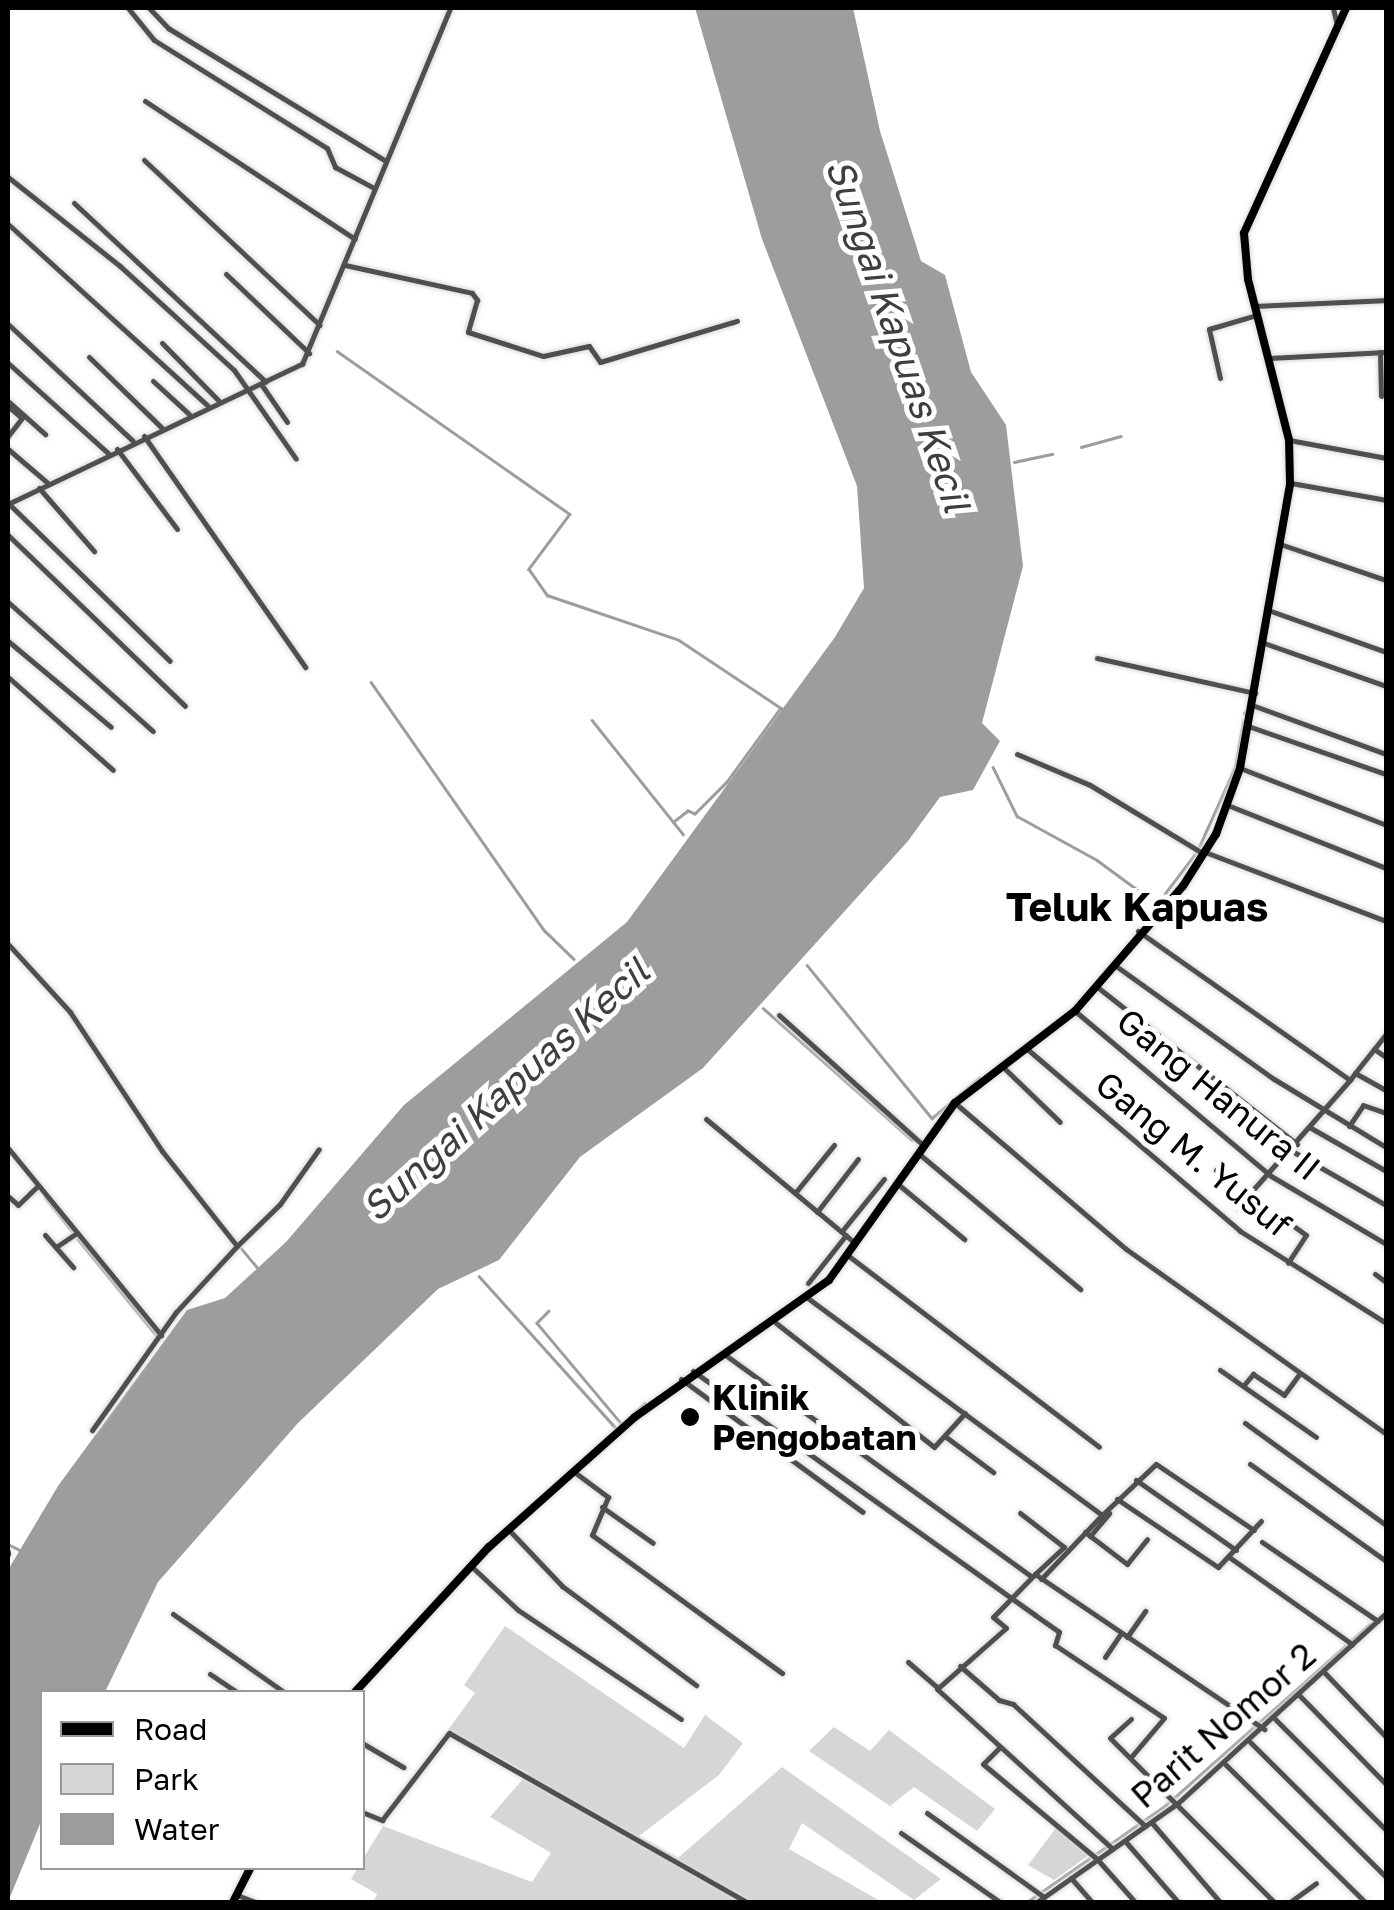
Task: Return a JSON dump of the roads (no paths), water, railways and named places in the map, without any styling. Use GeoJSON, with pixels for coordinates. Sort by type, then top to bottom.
{"type":"FeatureCollection","features":[{"type":"Feature","properties":{"kind":"main road"},"geometry":{"type":"LineString","coordinates":[[357,1690],[470,1566],[573,1471],[693,1370],[776,1323],[809,1299],[850,1257],[955,1103],[1074,1011],[1204,853],[1230,806],[1240,768],[1290,483],[1290,440],[1257,310],[1244,233],[1346,8]]}},
{"type":"Feature","properties":{"kind":"main road"},"geometry":{"type":"LineString","coordinates":[[235,1899],[249,1870]]}},
{"type":"Feature","properties":{"kind":"street"},"geometry":{"type":"LineString","coordinates":[[128,8],[154,40],[327,148],[335,167],[375,189]]}},
{"type":"Feature","properties":{"kind":"street"},"geometry":{"type":"LineString","coordinates":[[150,8],[161,23],[386,161]]}},
{"type":"Feature","properties":{"kind":"street"},"geometry":{"type":"LineString","coordinates":[[170,660],[8,504],[132,441],[263,383],[309,353],[450,8]]}},
{"type":"Feature","properties":{"kind":"street"},"geometry":{"type":"LineString","coordinates":[[1333,8],[1337,25]]}},
{"type":"Feature","properties":{"kind":"street"},"geometry":{"type":"LineString","coordinates":[[145,102],[355,240]]}},
{"type":"Feature","properties":{"kind":"street"},"geometry":{"type":"LineString","coordinates":[[144,160],[320,325]]}},
{"type":"Feature","properties":{"kind":"street"},"geometry":{"type":"LineString","coordinates":[[8,178],[142,284],[250,389],[296,459]]}},
{"type":"Feature","properties":{"kind":"street"},"geometry":{"type":"LineString","coordinates":[[74,202],[263,383],[286,422]]}},
{"type":"Feature","properties":{"kind":"street"},"geometry":{"type":"LineString","coordinates":[[8,224],[208,406]]}},
{"type":"Feature","properties":{"kind":"street"},"geometry":{"type":"LineString","coordinates":[[344,265],[472,292],[476,300],[468,332],[543,356],[589,346],[600,362],[737,321]]}},
{"type":"Feature","properties":{"kind":"street"},"geometry":{"type":"LineString","coordinates":[[226,274],[309,353]]}},
{"type":"Feature","properties":{"kind":"street"},"geometry":{"type":"LineString","coordinates":[[1220,378],[1208,328],[1257,310],[1386,300]]}},
{"type":"Feature","properties":{"kind":"street"},"geometry":{"type":"LineString","coordinates":[[8,324],[132,441]]}},
{"type":"Feature","properties":{"kind":"street"},"geometry":{"type":"LineString","coordinates":[[162,343],[219,401]]}},
{"type":"Feature","properties":{"kind":"street"},"geometry":{"type":"LineString","coordinates":[[1269,358],[1383,352],[1381,396]]}},
{"type":"Feature","properties":{"kind":"street"},"geometry":{"type":"LineString","coordinates":[[88,357],[162,428]]}},
{"type":"Feature","properties":{"kind":"street"},"geometry":{"type":"LineString","coordinates":[[8,363],[108,454]]}},
{"type":"Feature","properties":{"kind":"street"},"geometry":{"type":"LineString","coordinates":[[152,381],[190,414]]}},
{"type":"Feature","properties":{"kind":"street"},"geometry":{"type":"LineString","coordinates":[[8,404],[45,434]]}},
{"type":"Feature","properties":{"kind":"street"},"geometry":{"type":"LineString","coordinates":[[8,404],[22,418],[8,436]]}},
{"type":"Feature","properties":{"kind":"street"},"geometry":{"type":"LineString","coordinates":[[144,436],[304,667]]}},
{"type":"Feature","properties":{"kind":"street"},"geometry":{"type":"LineString","coordinates":[[1290,440],[1386,458]]}},
{"type":"Feature","properties":{"kind":"street"},"geometry":{"type":"LineString","coordinates":[[8,449],[49,484]]}},
{"type":"Feature","properties":{"kind":"street"},"geometry":{"type":"LineString","coordinates":[[117,449],[177,529]]}},
{"type":"Feature","properties":{"kind":"street"},"geometry":{"type":"LineString","coordinates":[[1290,483],[1386,500]]}},
{"type":"Feature","properties":{"kind":"street"},"geometry":{"type":"LineString","coordinates":[[39,488],[94,551]]}},
{"type":"Feature","properties":{"kind":"street"},"geometry":{"type":"LineString","coordinates":[[8,535],[185,706]]}},
{"type":"Feature","properties":{"kind":"street"},"geometry":{"type":"LineString","coordinates":[[1280,544],[1386,580]]}},
{"type":"Feature","properties":{"kind":"street"},"geometry":{"type":"LineString","coordinates":[[8,602],[154,731]]}},
{"type":"Feature","properties":{"kind":"street"},"geometry":{"type":"LineString","coordinates":[[1268,610],[1386,652]]}},
{"type":"Feature","properties":{"kind":"street"},"geometry":{"type":"LineString","coordinates":[[8,641],[112,727]]}},
{"type":"Feature","properties":{"kind":"street"},"geometry":{"type":"LineString","coordinates":[[1264,642],[1386,686]]}},
{"type":"Feature","properties":{"kind":"street"},"geometry":{"type":"LineString","coordinates":[[1097,658],[1254,694]]}},
{"type":"Feature","properties":{"kind":"street"},"geometry":{"type":"LineString","coordinates":[[8,677],[113,770]]}},
{"type":"Feature","properties":{"kind":"street"},"geometry":{"type":"LineString","coordinates":[[1252,705],[1386,754]]}},
{"type":"Feature","properties":{"kind":"street"},"geometry":{"type":"LineString","coordinates":[[1248,726],[1386,774]]}},
{"type":"Feature","properties":{"kind":"street"},"geometry":{"type":"LineString","coordinates":[[1017,754],[1090,785],[1204,853],[1386,921]]}},
{"type":"Feature","properties":{"kind":"street"},"geometry":{"type":"LineString","coordinates":[[1240,768],[1386,826]]}},
{"type":"Feature","properties":{"kind":"street"},"geometry":{"type":"LineString","coordinates":[[1230,806],[1386,868]]}},
{"type":"Feature","properties":{"kind":"street"},"geometry":{"type":"LineString","coordinates":[[1138,931],[1352,1076],[1386,1090]]}},
{"type":"Feature","properties":{"kind":"street"},"geometry":{"type":"LineString","coordinates":[[8,944],[70,1012],[162,1151],[237,1246]]}},
{"type":"Feature","properties":{"kind":"street"},"geometry":{"type":"LineString","coordinates":[[1114,964],[1323,1112],[1386,1147]]}},
{"type":"Feature","properties":{"kind":"street"},"geometry":{"type":"LineString","coordinates":[[1096,986],[1297,1144]]}},
{"type":"Feature","properties":{"kind":"street","name":"Gang Hanura II"},"geometry":{"type":"LineString","coordinates":[[1074,1011],[1271,1176],[1386,1244]]}},
{"type":"Feature","properties":{"kind":"street"},"geometry":{"type":"LineString","coordinates":[[779,1015],[921,1150],[1080,1289]]}},
{"type":"Feature","properties":{"kind":"street"},"geometry":{"type":"LineString","coordinates":[[1237,1208],[1292,1152],[1386,1034]]}},
{"type":"Feature","properties":{"kind":"street","name":"Gang M. Yusuf"},"geometry":{"type":"LineString","coordinates":[[1026,1048],[1226,1220],[1386,1323]]}},
{"type":"Feature","properties":{"kind":"street"},"geometry":{"type":"LineString","coordinates":[[1374,1050],[1386,1057]]}},
{"type":"Feature","properties":{"kind":"street"},"geometry":{"type":"LineString","coordinates":[[1000,1065],[1060,1122]]}},
{"type":"Feature","properties":{"kind":"street"},"geometry":{"type":"LineString","coordinates":[[955,1103],[1126,1248],[1386,1434]]}},
{"type":"Feature","properties":{"kind":"street"},"geometry":{"type":"LineString","coordinates":[[1349,1126],[1363,1105],[1386,1113]]}},
{"type":"Feature","properties":{"kind":"street"},"geometry":{"type":"LineString","coordinates":[[706,1119],[858,1245]]}},
{"type":"Feature","properties":{"kind":"street"},"geometry":{"type":"LineString","coordinates":[[1310,1128],[1386,1171]]}},
{"type":"Feature","properties":{"kind":"street"},"geometry":{"type":"LineString","coordinates":[[795,1193],[834,1145]]}},
{"type":"Feature","properties":{"kind":"street"},"geometry":{"type":"LineString","coordinates":[[8,1148],[161,1335]]}},
{"type":"Feature","properties":{"kind":"street"},"geometry":{"type":"LineString","coordinates":[[92,1430],[161,1335],[237,1246],[280,1204],[318,1149]]}},
{"type":"Feature","properties":{"kind":"street"},"geometry":{"type":"LineString","coordinates":[[1292,1152],[1386,1205]]}},
{"type":"Feature","properties":{"kind":"street"},"geometry":{"type":"LineString","coordinates":[[818,1212],[858,1160]]}},
{"type":"Feature","properties":{"kind":"street"},"geometry":{"type":"LineString","coordinates":[[1216,1170],[1248,1198],[1306,1234],[1288,1262]]}},
{"type":"Feature","properties":{"kind":"street"},"geometry":{"type":"LineString","coordinates":[[808,1283],[884,1178]]}},
{"type":"Feature","properties":{"kind":"street"},"geometry":{"type":"LineString","coordinates":[[899,1185],[964,1239]]}},
{"type":"Feature","properties":{"kind":"street"},"geometry":{"type":"LineString","coordinates":[[8,1196],[17,1205],[39,1186]]}},
{"type":"Feature","properties":{"kind":"street"},"geometry":{"type":"LineString","coordinates":[[56,1247],[77,1233]]}},
{"type":"Feature","properties":{"kind":"street"},"geometry":{"type":"LineString","coordinates":[[46,1235],[73,1267]]}},
{"type":"Feature","properties":{"kind":"street"},"geometry":{"type":"LineString","coordinates":[[850,1257],[1099,1446]]}},
{"type":"Feature","properties":{"kind":"street"},"geometry":{"type":"LineString","coordinates":[[1374,1274],[1386,1282]]}},
{"type":"Feature","properties":{"kind":"street"},"geometry":{"type":"LineString","coordinates":[[809,1299],[1105,1514]]}},
{"type":"Feature","properties":{"kind":"street"},"geometry":{"type":"LineString","coordinates":[[776,1323],[934,1447],[966,1412]]}},
{"type":"Feature","properties":{"kind":"street"},"geometry":{"type":"LineString","coordinates":[[724,1354],[1036,1577],[1260,1726]]}},
{"type":"Feature","properties":{"kind":"street"},"geometry":{"type":"LineString","coordinates":[[693,1370],[1057,1631],[1055,1645],[1167,1720],[1130,1757]]}},
{"type":"Feature","properties":{"kind":"street"},"geometry":{"type":"LineString","coordinates":[[1220,1370],[1316,1438]]}},
{"type":"Feature","properties":{"kind":"street"},"geometry":{"type":"LineString","coordinates":[[1243,1386],[1252,1374],[1284,1395],[1301,1372]]}},
{"type":"Feature","properties":{"kind":"street"},"geometry":{"type":"LineString","coordinates":[[681,1380],[863,1512]]}},
{"type":"Feature","properties":{"kind":"street"},"geometry":{"type":"LineString","coordinates":[[1245,1423],[1386,1525]]}},
{"type":"Feature","properties":{"kind":"street"},"geometry":{"type":"LineString","coordinates":[[946,1437],[994,1472]]}},
{"type":"Feature","properties":{"kind":"street"},"geometry":{"type":"LineString","coordinates":[[1250,1464],[1386,1561]]}},
{"type":"Feature","properties":{"kind":"street"},"geometry":{"type":"LineString","coordinates":[[937,1687],[1006,1628],[993,1617],[1009,1598],[1088,1534],[1136,1480],[1158,1466],[1254,1530]]}},
{"type":"Feature","properties":{"kind":"street"},"geometry":{"type":"LineString","coordinates":[[573,1471],[608,1496],[592,1534],[782,1673]]}},
{"type":"Feature","properties":{"kind":"street"},"geometry":{"type":"LineString","coordinates":[[1136,1480],[1236,1550]]}},
{"type":"Feature","properties":{"kind":"street"},"geometry":{"type":"LineString","coordinates":[[1117,1499],[1218,1567],[1261,1522]]}},
{"type":"Feature","properties":{"kind":"street"},"geometry":{"type":"LineString","coordinates":[[602,1507],[653,1544]]}},
{"type":"Feature","properties":{"kind":"street"},"geometry":{"type":"LineString","coordinates":[[1020,1513],[1064,1547],[1036,1577]]}},
{"type":"Feature","properties":{"kind":"street"},"geometry":{"type":"LineString","coordinates":[[508,1529],[562,1586],[696,1685]]}},
{"type":"Feature","properties":{"kind":"street"},"geometry":{"type":"LineString","coordinates":[[1088,1534],[1127,1564],[1146,1539]]}},
{"type":"Feature","properties":{"kind":"street"},"geometry":{"type":"LineString","coordinates":[[1262,1542],[1378,1621]]}},
{"type":"Feature","properties":{"kind":"street"},"geometry":{"type":"LineString","coordinates":[[1229,1557],[1352,1644]]}},
{"type":"Feature","properties":{"kind":"street"},"geometry":{"type":"LineString","coordinates":[[470,1566],[518,1610],[681,1719]]}},
{"type":"Feature","properties":{"kind":"street"},"geometry":{"type":"LineString","coordinates":[[1106,1657],[1145,1611]]}},
{"type":"Feature","properties":{"kind":"street"},"geometry":{"type":"LineString","coordinates":[[173,1614],[281,1690]]}},
{"type":"Feature","properties":{"kind":"street","name":"Parit Nomor 2"},"geometry":{"type":"LineString","coordinates":[[1037,1902],[1178,1803],[1250,1741],[1260,1726],[1275,1719],[1386,1614]]}},
{"type":"Feature","properties":{"kind":"street"},"geometry":{"type":"LineString","coordinates":[[908,1662],[1112,1848]]}},
{"type":"Feature","properties":{"kind":"street"},"geometry":{"type":"LineString","coordinates":[[960,1666],[998,1700],[1013,1704],[1149,1824],[1220,1902]]}},
{"type":"Feature","properties":{"kind":"street"},"geometry":{"type":"LineString","coordinates":[[1323,1672],[1386,1737]]}},
{"type":"Feature","properties":{"kind":"street"},"geometry":{"type":"LineString","coordinates":[[210,1674],[234,1690]]}},
{"type":"Feature","properties":{"kind":"street"},"geometry":{"type":"LineString","coordinates":[[1299,1695],[1386,1784]]}},
{"type":"Feature","properties":{"kind":"street"},"geometry":{"type":"LineString","coordinates":[[1131,1719],[1110,1738],[1274,1902]]}},
{"type":"Feature","properties":{"kind":"street"},"geometry":{"type":"LineString","coordinates":[[1275,1719],[1386,1830]]}},
{"type":"Feature","properties":{"kind":"street"},"geometry":{"type":"LineString","coordinates":[[365,1814],[382,1820],[449,1733],[747,1902]]}},
{"type":"Feature","properties":{"kind":"street"},"geometry":{"type":"LineString","coordinates":[[1250,1741],[1386,1877]]}},
{"type":"Feature","properties":{"kind":"street"},"geometry":{"type":"LineString","coordinates":[[365,1745],[403,1768]]}},
{"type":"Feature","properties":{"kind":"street"},"geometry":{"type":"LineString","coordinates":[[1000,1747],[983,1764],[1097,1859],[1135,1902]]}},
{"type":"Feature","properties":{"kind":"street"},"geometry":{"type":"LineString","coordinates":[[1224,1763],[1365,1902]]}},
{"type":"Feature","properties":{"kind":"street"},"geometry":{"type":"LineString","coordinates":[[927,1813],[1044,1896]]}},
{"type":"Feature","properties":{"kind":"street"},"geometry":{"type":"LineString","coordinates":[[901,1833],[1000,1902]]}},
{"type":"Feature","properties":{"kind":"street"},"geometry":{"type":"LineString","coordinates":[[1125,1841],[1178,1902]]}},
{"type":"Feature","properties":{"kind":"street"},"geometry":{"type":"LineString","coordinates":[[1070,1878],[1092,1902]]}},
{"type":"Feature","properties":{"kind":"street"},"geometry":{"type":"LineString","coordinates":[[1290,1902],[1316,1883]]}},
{"type":"Feature","properties":{"kind":"street"},"geometry":{"type":"LineString","coordinates":[[235,1899],[255,1902]]}},
{"type":"Feature","properties":{"kind":"water","name":"Sungai Kapuas Kecil"},"geometry":{"type":"Polygon","coordinates":[[[695,8],[853,8],[880,131],[921,261],[945,275],[971,372],[1006,425],[1023,566],[982,723],[1000,741],[973,790],[940,797],[908,841],[703,1068],[580,1157],[499,1260],[438,1289],[298,1423],[158,1582],[106,1690],[40,1690],[40,1824],[8,1902],[8,1570],[58,1486],[187,1310],[225,1298],[286,1242],[404,1105],[627,922],[835,637],[864,588],[857,486],[762,239],[695,8]]]}},
{"type":"Feature","properties":{"kind":"waterway"},"geometry":{"type":"LineString","coordinates":[[337,351],[570,514],[529,569],[547,595],[679,640],[781,708],[727,782],[695,814],[688,811],[674,822]]}},
{"type":"Feature","properties":{"kind":"waterway"},"geometry":{"type":"LineString","coordinates":[[1081,447],[1121,436]]}},
{"type":"Feature","properties":{"kind":"waterway"},"geometry":{"type":"LineString","coordinates":[[1014,462],[1052,454]]}},
{"type":"Feature","properties":{"kind":"waterway"},"geometry":{"type":"LineString","coordinates":[[371,682],[545,931],[574,959]]}},
{"type":"Feature","properties":{"kind":"waterway"},"geometry":{"type":"LineString","coordinates":[[592,720],[683,834]]}},
{"type":"Feature","properties":{"kind":"waterway"},"geometry":{"type":"LineString","coordinates":[[1199,847],[1235,767],[1243,722]]}},
{"type":"Feature","properties":{"kind":"waterway"},"geometry":{"type":"LineString","coordinates":[[993,767],[1017,816],[1097,860],[1157,904],[1195,854]]}},
{"type":"Feature","properties":{"kind":"waterway"},"geometry":{"type":"LineString","coordinates":[[807,965],[932,1118],[979,1078]]}},
{"type":"Feature","properties":{"kind":"waterway"},"geometry":{"type":"LineString","coordinates":[[763,1008],[912,1140]]}},
{"type":"Feature","properties":{"kind":"waterway"},"geometry":{"type":"LineString","coordinates":[[45,1197],[72,1231]]}},
{"type":"Feature","properties":{"kind":"waterway"},"geometry":{"type":"LineString","coordinates":[[77,1238],[156,1335]]}},
{"type":"Feature","properties":{"kind":"waterway"},"geometry":{"type":"LineString","coordinates":[[241,1248],[257,1267]]}},
{"type":"Feature","properties":{"kind":"waterway"},"geometry":{"type":"LineString","coordinates":[[479,1276],[617,1429]]}},
{"type":"Feature","properties":{"kind":"waterway"},"geometry":{"type":"LineString","coordinates":[[549,1311],[537,1323],[621,1423]]}},
{"type":"Feature","properties":{"kind":"waterway"},"geometry":{"type":"LineString","coordinates":[[635,1412],[645,1403]]}},
{"type":"Feature","properties":{"kind":"waterway"},"geometry":{"type":"LineString","coordinates":[[8,1544],[20,1550]]}},
{"type":"Feature","properties":{"kind":"waterway"},"geometry":{"type":"LineString","coordinates":[[1027,1902],[1166,1805],[1370,1624]]}},
{"type":"Feature","properties":{"kind":"place","name":"Klinik Pengobatan"},"geometry":{"type":"Point","coordinates":[690,1417]}},
{"type":"Feature","properties":{"kind":"district","name":"Teluk Kapuas"},"geometry":{"type":"Point","coordinates":[1137,906]}}]}
